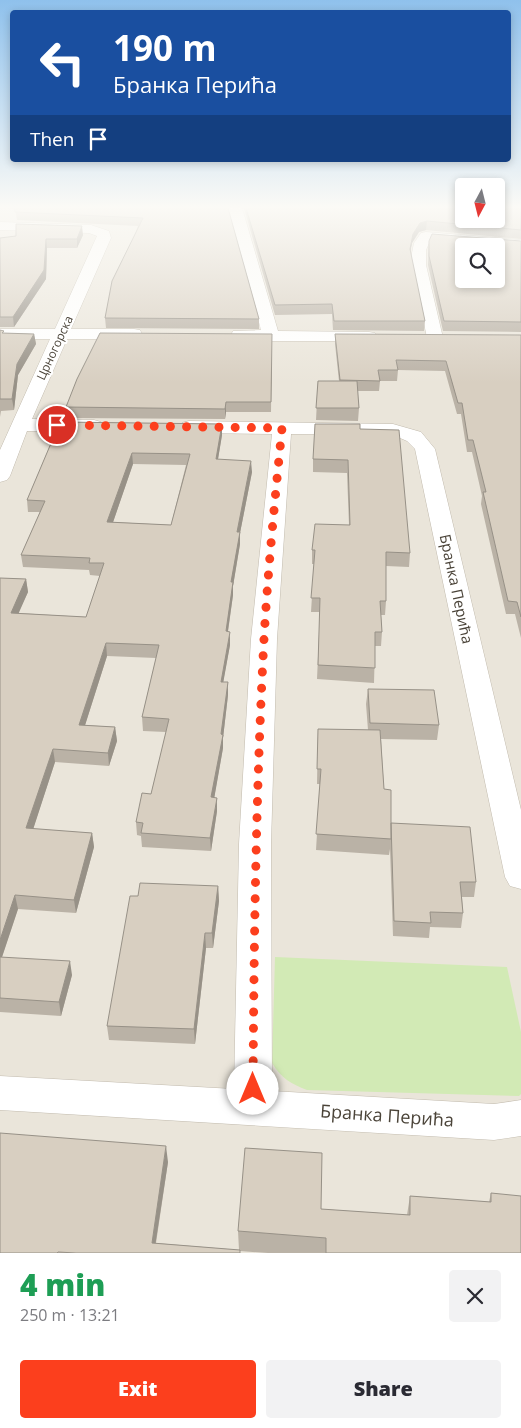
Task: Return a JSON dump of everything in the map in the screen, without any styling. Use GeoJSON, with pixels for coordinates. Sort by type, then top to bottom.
{"type":"FeatureCollection","features":[{"type":"Feature","properties":{"kind":"street","name":"Црногорска"},"geometry":{"type":"LineString","coordinates":[[0,476],[20,425],[93,266]]}},
{"type":"Feature","properties":{"kind":"street"},"geometry":{"type":"LineString","coordinates":[[251,266],[271,336]]}},
{"type":"Feature","properties":{"kind":"street"},"geometry":{"type":"LineString","coordinates":[[419,266],[435,338]]}},
{"type":"Feature","properties":{"kind":"street"},"geometry":{"type":"LineString","coordinates":[[0,334],[151,335]]}},
{"type":"Feature","properties":{"kind":"street"},"geometry":{"type":"LineString","coordinates":[[221,335],[387,337]]}},
{"type":"Feature","properties":{"kind":"street"},"geometry":{"type":"LineString","coordinates":[[416,338],[454,338]]}},
{"type":"Feature","properties":{"kind":"street"},"geometry":{"type":"LineString","coordinates":[[20,425],[117,426]]}},
{"type":"Feature","properties":{"kind":"street","name":"Бранка Перића"},"geometry":{"type":"LineString","coordinates":[[165,427],[396,429],[411,434],[422,442],[425,448],[521,877]]}},
{"type":"Feature","properties":{"kind":"street"},"geometry":{"type":"LineString","coordinates":[[253,1107],[255,844],[263,658],[270,552],[282,428]]}},
{"type":"Feature","properties":{"kind":"street","name":"Бранка Перића"},"geometry":{"type":"LineString","coordinates":[[0,1093],[494,1122],[521,1118]]}},
{"type":"Feature","properties":{"kind":"shaded area"},"geometry":{"type":"Polygon","coordinates":[[[0,266],[455,266],[455,288],[505,288],[505,266],[521,266],[521,1253],[0,1253],[0,266]]]}},
{"type":"Feature","properties":{"kind":"green space"},"geometry":{"type":"Polygon","coordinates":[[[275,957],[507,967],[521,1032],[521,1094],[519,1096],[307,1090],[291,1083],[279,1073],[272,1063],[275,957]]]}},
{"type":"Feature","properties":{"kind":"building"},"geometry":{"type":"Polygon","coordinates":[[[0,266],[44,266],[44,270],[13,317],[0,317],[0,266]]]}},
{"type":"Feature","properties":{"kind":"building"},"geometry":{"type":"Polygon","coordinates":[[[119,266],[244,266],[259,319],[105,318],[112,281],[119,266]]]}},
{"type":"Feature","properties":{"kind":"building"},"geometry":{"type":"Polygon","coordinates":[[[263,266],[414,266],[425,321],[334,321],[332,304],[275,305],[263,266]]]}},
{"type":"Feature","properties":{"kind":"building"},"geometry":{"type":"Polygon","coordinates":[[[431,266],[455,266],[455,288],[505,288],[505,266],[521,266],[521,322],[444,321],[431,266]]]}},
{"type":"Feature","properties":{"kind":"building"},"geometry":{"type":"Polygon","coordinates":[[[0,330],[4,331],[2,333],[34,334],[17,364],[12,399],[0,399],[0,330]]]}},
{"type":"Feature","properties":{"kind":"building"},"geometry":{"type":"Polygon","coordinates":[[[100,333],[272,334],[271,402],[226,402],[225,409],[66,407],[77,379],[100,333]]]}},
{"type":"Feature","properties":{"kind":"building"},"geometry":{"type":"Polygon","coordinates":[[[335,334],[521,335],[521,617],[517,602],[508,601],[483,492],[486,492],[473,440],[468,440],[462,403],[458,403],[446,361],[396,360],[398,370],[378,370],[380,381],[340,380],[335,334]]]}},
{"type":"Feature","properties":{"kind":"building"},"geometry":{"type":"Polygon","coordinates":[[[318,381],[357,381],[359,408],[316,408],[318,381]]]}},
{"type":"Feature","properties":{"kind":"building"},"geometry":{"type":"Polygon","coordinates":[[[60,422],[222,424],[216,459],[251,461],[237,532],[240,532],[231,582],[233,582],[226,631],[230,632],[221,682],[228,682],[221,734],[223,735],[211,797],[217,798],[210,838],[141,833],[143,823],[136,822],[142,793],[151,794],[169,719],[142,717],[159,645],[106,643],[79,725],[115,727],[108,753],[53,749],[26,828],[92,833],[74,900],[15,895],[0,940],[0,578],[26,579],[11,613],[86,617],[104,563],[89,563],[90,558],[21,555],[45,501],[27,500],[60,422]],[[132,453],[107,522],[171,525],[190,454],[132,453]]]}},
{"type":"Feature","properties":{"kind":"building"},"geometry":{"type":"Polygon","coordinates":[[[315,424],[360,424],[360,429],[399,430],[410,553],[386,552],[386,601],[380,601],[382,632],[375,632],[375,668],[318,665],[320,598],[311,598],[315,550],[312,550],[315,524],[350,525],[348,460],[313,459],[315,424]]]}},
{"type":"Feature","properties":{"kind":"building"},"geometry":{"type":"Polygon","coordinates":[[[368,689],[434,690],[439,725],[370,723],[368,689]]]}},
{"type":"Feature","properties":{"kind":"building"},"geometry":{"type":"Polygon","coordinates":[[[318,729],[380,730],[384,789],[391,790],[391,839],[316,834],[321,769],[317,769],[318,729]]]}},
{"type":"Feature","properties":{"kind":"building"},"geometry":{"type":"Polygon","coordinates":[[[391,823],[470,827],[476,882],[460,882],[463,913],[430,912],[431,923],[394,921],[391,823]]]}},
{"type":"Feature","properties":{"kind":"building"},"geometry":{"type":"Polygon","coordinates":[[[140,883],[218,886],[212,933],[205,933],[194,1029],[107,1026],[130,896],[138,896],[140,883]]]}},
{"type":"Feature","properties":{"kind":"building"},"geometry":{"type":"Polygon","coordinates":[[[0,957],[70,961],[59,1002],[0,998],[0,957]]]}},
{"type":"Feature","properties":{"kind":"building"},"geometry":{"type":"Polygon","coordinates":[[[0,1133],[166,1146],[152,1243],[240,1250],[240,1253],[0,1253],[0,1133]]]}},
{"type":"Feature","properties":{"kind":"building"},"geometry":{"type":"Polygon","coordinates":[[[245,1148],[322,1153],[321,1209],[410,1215],[410,1196],[491,1202],[491,1193],[521,1196],[521,1253],[326,1253],[326,1238],[238,1231],[245,1148]]]}},
{"type":"Feature","properties":{"kind":"route"},"geometry":{"type":"LineString","coordinates":[[57,425],[282,428],[270,552],[262,676],[255,844],[253,1089]]}}]}
